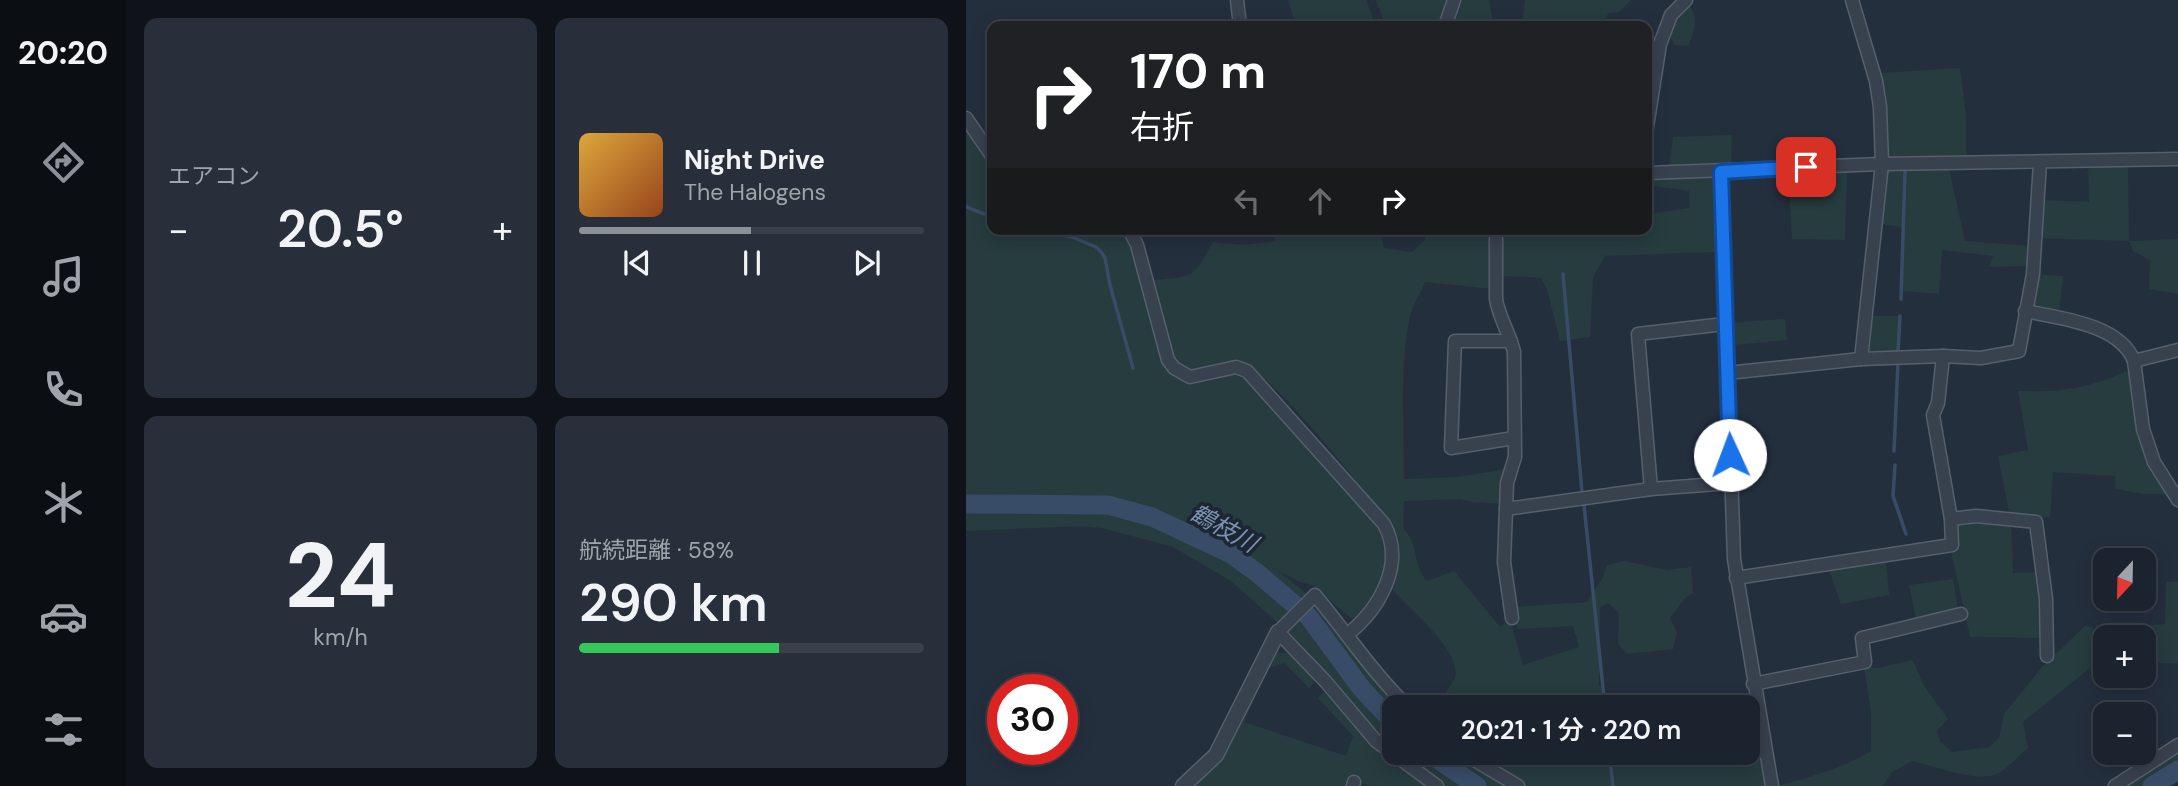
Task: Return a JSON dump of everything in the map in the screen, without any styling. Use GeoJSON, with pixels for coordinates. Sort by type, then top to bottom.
{"type":"FeatureCollection","features":[{"type":"Feature","properties":{"kind":"street"},"geometry":{"type":"LineString","coordinates":[[1237,0],[1239,21]]}},
{"type":"Feature","properties":{"kind":"street"},"geometry":{"type":"LineString","coordinates":[[1447,21],[1454,0]]}},
{"type":"Feature","properties":{"kind":"street"},"geometry":{"type":"LineString","coordinates":[[1652,95],[1660,44],[1671,15],[1686,0]]}},
{"type":"Feature","properties":{"kind":"street"},"geometry":{"type":"LineString","coordinates":[[1852,0],[1876,81],[1880,107],[1882,164],[1861,359]]}},
{"type":"Feature","properties":{"kind":"street"},"geometry":{"type":"LineString","coordinates":[[966,118],[987,149]]}},
{"type":"Feature","properties":{"kind":"street"},"geometry":{"type":"LineString","coordinates":[[1652,173],[1882,164],[2178,159]]}},
{"type":"Feature","properties":{"kind":"street"},"geometry":{"type":"LineString","coordinates":[[1727,373],[1861,359],[1943,356],[1981,358],[2019,351],[2033,274],[2040,162]]}},
{"type":"Feature","properties":{"kind":"street"},"geometry":{"type":"LineString","coordinates":[[1721,172],[1724,324],[1734,559],[1772,786]]}},
{"type":"Feature","properties":{"kind":"street"},"geometry":{"type":"LineString","coordinates":[[1132,235],[1168,360],[1174,368],[1190,377],[1236,367],[1247,371],[1384,524],[1389,534],[1391,566],[1388,582],[1374,608],[1348,634]]}},
{"type":"Feature","properties":{"kind":"street"},"geometry":{"type":"LineString","coordinates":[[1496,235],[1496,299],[1514,352],[1515,457],[1507,483],[1504,562],[1512,618]]}},
{"type":"Feature","properties":{"kind":"street"},"geometry":{"type":"LineString","coordinates":[[2025,311],[2092,326],[2130,351],[2134,361],[2143,429],[2154,461],[2178,500]]}},
{"type":"Feature","properties":{"kind":"street"},"geometry":{"type":"LineString","coordinates":[[1651,489],[1638,334],[1724,324]]}},
{"type":"Feature","properties":{"kind":"street"},"geometry":{"type":"LineString","coordinates":[[1511,341],[1455,341],[1451,448],[1514,438]]}},
{"type":"Feature","properties":{"kind":"street"},"geometry":{"type":"LineString","coordinates":[[2134,361],[2178,350]]}},
{"type":"Feature","properties":{"kind":"street"},"geometry":{"type":"LineString","coordinates":[[1737,578],[1952,545],[1951,519],[1933,415],[1938,403],[1943,356]]}},
{"type":"Feature","properties":{"kind":"street"},"geometry":{"type":"LineString","coordinates":[[1506,509],[1651,489],[1730,483]]}},
{"type":"Feature","properties":{"kind":"street"},"geometry":{"type":"LineString","coordinates":[[1951,519],[1976,516],[2036,522],[2046,599],[2047,656]]}},
{"type":"Feature","properties":{"kind":"street"},"geometry":{"type":"LineString","coordinates":[[1183,786],[1216,755],[1280,630],[1315,595],[1396,695]]}},
{"type":"Feature","properties":{"kind":"street"},"geometry":{"type":"LineString","coordinates":[[1753,684],[1865,662],[1862,638],[1961,614]]}},
{"type":"Feature","properties":{"kind":"street"},"geometry":{"type":"LineString","coordinates":[[1280,630],[1376,741],[1437,786]]}},
{"type":"Feature","properties":{"kind":"street"},"geometry":{"type":"LineString","coordinates":[[2115,786],[2178,746]]}},
{"type":"Feature","properties":{"kind":"street"},"geometry":{"type":"LineString","coordinates":[[1483,765],[1518,786]]}},
{"type":"Feature","properties":{"kind":"green space"},"geometry":{"type":"Polygon","coordinates":[[[1288,0],[1366,0],[1374,21],[1294,21],[1288,0]]]}},
{"type":"Feature","properties":{"kind":"green space"},"geometry":{"type":"Polygon","coordinates":[[[1376,0],[1450,0],[1443,21],[1384,21],[1376,0]]]}},
{"type":"Feature","properties":{"kind":"green space"},"geometry":{"type":"Polygon","coordinates":[[[1459,0],[1489,0],[1493,21],[1453,21],[1459,0]]]}},
{"type":"Feature","properties":{"kind":"green space"},"geometry":{"type":"Polygon","coordinates":[[[1525,0],[1631,0],[1619,12],[1609,13],[1603,21],[1523,21],[1525,0]]]}},
{"type":"Feature","properties":{"kind":"green space"},"geometry":{"type":"Polygon","coordinates":[[[1688,3],[1695,19],[1692,35],[1688,46],[1675,45],[1666,30],[1688,3]]]}},
{"type":"Feature","properties":{"kind":"green space"},"geometry":{"type":"Polygon","coordinates":[[[1960,68],[1966,115],[1966,159],[1888,161],[1886,109],[1879,73],[1960,68]]]}},
{"type":"Feature","properties":{"kind":"green space"},"geometry":{"type":"Polygon","coordinates":[[[966,125],[987,156],[987,235],[1129,235],[1167,362],[1189,381],[1200,383],[1232,372],[1245,374],[1381,526],[1388,552],[1387,565],[1379,589],[1372,600],[1352,619],[1312,585],[1277,570],[1308,595],[1299,604],[1257,568],[1229,549],[1145,511],[1111,502],[1090,500],[966,500],[966,125]]]}},
{"type":"Feature","properties":{"kind":"green space"},"geometry":{"type":"Polygon","coordinates":[[[1732,135],[1731,167],[1669,167],[1673,137],[1732,135]]]}},
{"type":"Feature","properties":{"kind":"green space"},"geometry":{"type":"Polygon","coordinates":[[[2128,165],[2129,241],[2038,238],[2041,200],[2089,202],[2088,166],[2128,165]]]}},
{"type":"Feature","properties":{"kind":"green space"},"geometry":{"type":"Polygon","coordinates":[[[1882,169],[1949,169],[1965,241],[2029,246],[2029,266],[1989,267],[1993,256],[1942,250],[1939,294],[1902,291],[1903,227],[1878,224],[1882,169]]]}},
{"type":"Feature","properties":{"kind":"green space"},"geometry":{"type":"Polygon","coordinates":[[[1847,171],[1845,240],[1792,239],[1788,172],[1847,171]]]}},
{"type":"Feature","properties":{"kind":"green space"},"geometry":{"type":"Polygon","coordinates":[[[1714,175],[1717,252],[1605,256],[1593,277],[1590,337],[1560,341],[1547,289],[1541,278],[1500,276],[1498,235],[1652,235],[1652,213],[1690,208],[1689,191],[1654,186],[1652,177],[1714,175]]]}},
{"type":"Feature","properties":{"kind":"green space"},"geometry":{"type":"Polygon","coordinates":[[[1276,235],[1381,235],[1384,248],[1412,252],[1425,240],[1425,235],[1492,235],[1493,289],[1425,282],[1411,312],[1403,377],[1404,479],[1459,477],[1507,469],[1503,504],[1460,499],[1404,501],[1403,528],[1412,541],[1419,568],[1427,581],[1454,571],[1500,627],[1505,623],[1511,624],[1523,665],[1579,647],[1573,626],[1518,629],[1513,617],[1514,607],[1587,602],[1603,577],[1607,565],[1625,561],[1667,570],[1691,567],[1693,593],[1686,597],[1670,618],[1677,632],[1673,649],[1627,654],[1618,644],[1619,613],[1608,603],[1600,607],[1599,685],[1607,695],[1444,695],[1454,680],[1456,669],[1452,657],[1433,631],[1391,588],[1397,559],[1396,541],[1373,503],[1351,475],[1301,416],[1257,372],[1239,363],[1191,372],[1183,369],[1173,358],[1154,280],[1178,278],[1191,273],[1201,263],[1213,242],[1243,245],[1275,241],[1276,235]]]}},
{"type":"Feature","properties":{"kind":"green space"},"geometry":{"type":"Polygon","coordinates":[[[2178,239],[2178,294],[2149,289],[2150,260],[2133,251],[2129,241],[2178,239]]]}},
{"type":"Feature","properties":{"kind":"green space"},"geometry":{"type":"Polygon","coordinates":[[[2036,274],[2063,276],[2059,314],[2033,309],[2030,305],[2036,274]]]}},
{"type":"Feature","properties":{"kind":"green space"},"geometry":{"type":"Polygon","coordinates":[[[1870,316],[1900,316],[1898,353],[1864,355],[1870,316]]]}},
{"type":"Feature","properties":{"kind":"green space"},"geometry":{"type":"Polygon","coordinates":[[[1785,319],[1787,340],[1733,345],[1731,323],[1785,319]]]}},
{"type":"Feature","properties":{"kind":"green space"},"geometry":{"type":"Polygon","coordinates":[[[2132,369],[2136,405],[2168,490],[2166,494],[2143,494],[2116,489],[2115,476],[2053,472],[2050,517],[2016,516],[2009,512],[1998,456],[2028,450],[2018,391],[2076,388],[2132,369]]]}},
{"type":"Feature","properties":{"kind":"green space"},"geometry":{"type":"Polygon","coordinates":[[[1108,507],[1161,524],[1208,546],[1252,573],[1296,607],[1279,624],[1231,581],[1173,547],[1102,528],[1083,526],[966,531],[966,509],[1108,507]]]}},
{"type":"Feature","properties":{"kind":"green space"},"geometry":{"type":"Polygon","coordinates":[[[1960,521],[2011,524],[2013,573],[2039,572],[2043,638],[1970,637],[1951,551],[1957,550],[1954,526],[1960,521]]]}},
{"type":"Feature","properties":{"kind":"green space"},"geometry":{"type":"Polygon","coordinates":[[[1886,559],[1889,595],[1841,604],[1828,567],[1886,559]]]}},
{"type":"Feature","properties":{"kind":"green space"},"geometry":{"type":"Polygon","coordinates":[[[1953,579],[1958,609],[1916,620],[1909,585],[1953,579]]]}},
{"type":"Feature","properties":{"kind":"green space"},"geometry":{"type":"Polygon","coordinates":[[[2166,582],[2178,582],[2178,663],[2160,663],[2156,659],[2154,625],[2165,624],[2166,582]]]}},
{"type":"Feature","properties":{"kind":"green space"},"geometry":{"type":"Polygon","coordinates":[[[1315,603],[1395,695],[1382,695],[1382,707],[1364,689],[1325,631],[1306,612],[1315,603]]]}},
{"type":"Feature","properties":{"kind":"green space"},"geometry":{"type":"Polygon","coordinates":[[[1303,615],[1359,691],[1382,715],[1382,741],[1298,641],[1286,631],[1303,615]]]}},
{"type":"Feature","properties":{"kind":"green space"},"geometry":{"type":"Polygon","coordinates":[[[2085,626],[2093,628],[2093,666],[2023,722],[2028,748],[2006,768],[1990,776],[1980,776],[1956,773],[1912,761],[1892,772],[1883,786],[1777,786],[1837,768],[1871,751],[1871,711],[1864,667],[1877,668],[1913,660],[1923,684],[1948,719],[1937,731],[1940,741],[1952,752],[1989,747],[1999,738],[2004,714],[2043,666],[2085,626]]]}},
{"type":"Feature","properties":{"kind":"green space"},"geometry":{"type":"Polygon","coordinates":[[[1293,652],[1315,682],[1309,688],[1284,663],[1268,668],[1244,722],[1346,756],[1353,736],[1318,698],[1325,691],[1332,694],[1382,754],[1382,765],[1398,765],[1428,786],[1370,786],[1354,780],[1351,786],[1190,786],[1270,654],[1293,652]]]}},
{"type":"Feature","properties":{"kind":"green space"},"geometry":{"type":"Polygon","coordinates":[[[1760,736],[1777,786],[1522,786],[1487,765],[1760,765],[1760,736]]]}},
{"type":"Feature","properties":{"kind":"green space"},"geometry":{"type":"Polygon","coordinates":[[[2178,749],[2178,767],[2146,786],[2117,786],[2156,765],[2156,762],[2178,749]]]}},
{"type":"Feature","properties":{"kind":"green space"},"geometry":{"type":"Polygon","coordinates":[[[1413,765],[1440,765],[1469,786],[1443,786],[1413,765]]]}},
{"type":"Feature","properties":{"kind":"green space"},"geometry":{"type":"Polygon","coordinates":[[[1450,765],[1478,765],[1514,786],[1481,786],[1450,765]]]}},
{"type":"Feature","properties":{"kind":"waterway"},"geometry":{"type":"LineString","coordinates":[[1901,299],[1905,171]]}},
{"type":"Feature","properties":{"kind":"waterway"},"geometry":{"type":"LineString","coordinates":[[966,207],[987,215]]}},
{"type":"Feature","properties":{"kind":"waterway"},"geometry":{"type":"LineString","coordinates":[[1064,235],[1096,247],[1105,258],[1133,368]]}},
{"type":"Feature","properties":{"kind":"waterway"},"geometry":{"type":"LineString","coordinates":[[1563,274],[1582,492]]}},
{"type":"Feature","properties":{"kind":"waterway"},"geometry":{"type":"LineString","coordinates":[[1898,353],[1900,316]]}},
{"type":"Feature","properties":{"kind":"waterway"},"geometry":{"type":"LineString","coordinates":[[1894,451],[1898,362]]}},
{"type":"Feature","properties":{"kind":"waterway"},"geometry":{"type":"LineString","coordinates":[[1895,465],[1893,496],[1906,534]]}},
{"type":"Feature","properties":{"kind":"waterway","name":"鶴枝川"},"geometry":{"type":"LineString","coordinates":[[966,504],[1108,505],[1152,517],[1231,554],[1309,617],[1362,689],[1382,710]]}},
{"type":"Feature","properties":{"kind":"waterway"},"geometry":{"type":"LineString","coordinates":[[1584,505],[1604,695]]}},
{"type":"Feature","properties":{"kind":"waterway","name":"鶴枝川"},"geometry":{"type":"LineString","coordinates":[[1446,765],[1477,786]]}},
{"type":"Feature","properties":{"kind":"waterway"},"geometry":{"type":"LineString","coordinates":[[1611,765],[1613,786]]}},
{"type":"Feature","properties":{"kind":"waterway","name":"鶴枝川"},"geometry":{"type":"LineString","coordinates":[[2152,786],[2178,770]]}},
{"type":"Feature","properties":{"kind":"route"},"geometry":{"type":"LineString","coordinates":[[1730,455],[1721,172],[1806,167]]}}]}
